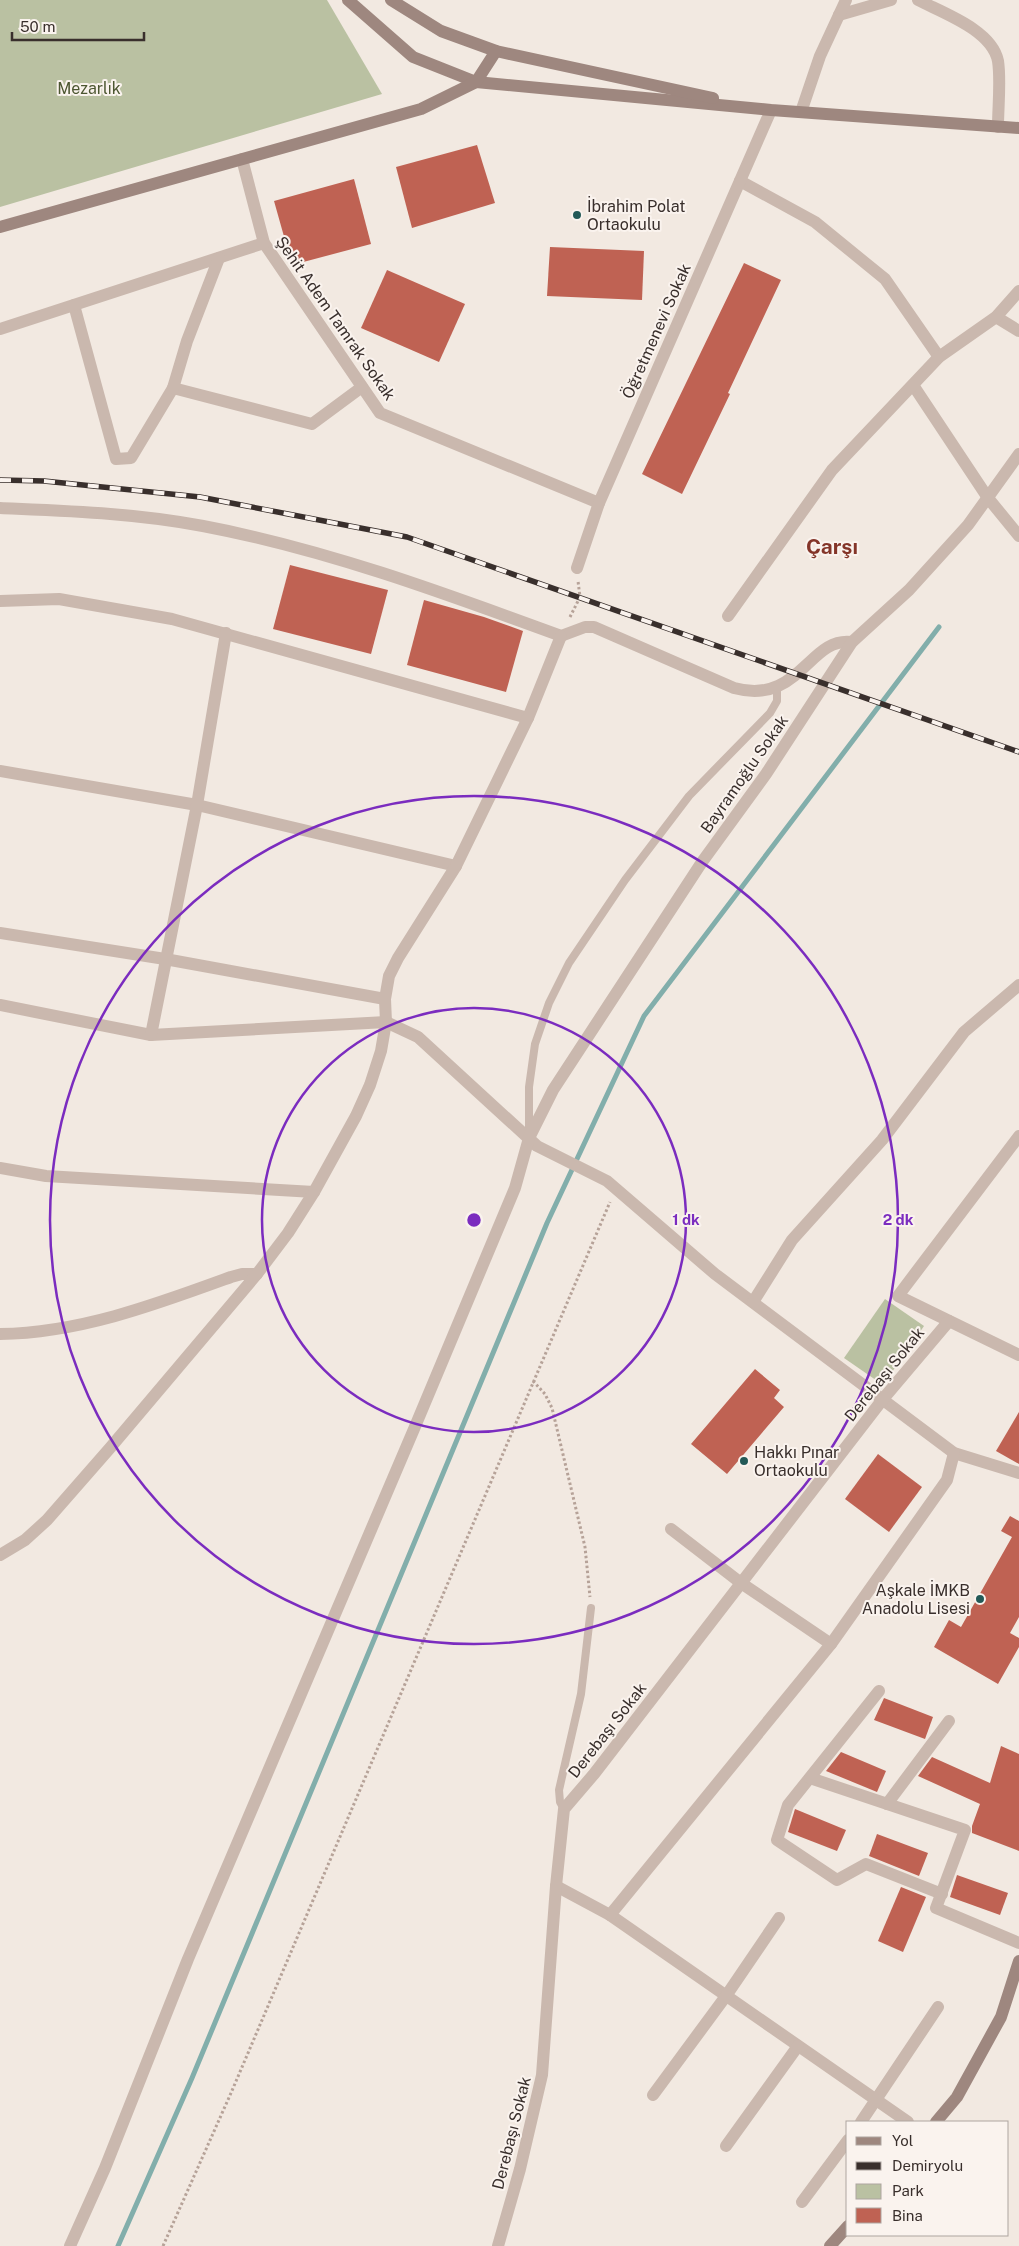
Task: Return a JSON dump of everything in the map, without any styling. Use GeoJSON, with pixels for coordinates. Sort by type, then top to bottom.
{"type":"FeatureCollection","features":[{"type":"Feature","properties":{"kind":"main road"},"geometry":{"type":"LineString","coordinates":[[348,0],[413,57],[476,82],[771,110],[1019,128]]}},
{"type":"Feature","properties":{"kind":"main road"},"geometry":{"type":"LineString","coordinates":[[391,0],[441,31],[496,51],[771,110]]}},
{"type":"Feature","properties":{"kind":"main road"},"geometry":{"type":"LineString","coordinates":[[0,227],[421,109],[476,82],[496,51]]}},
{"type":"Feature","properties":{"kind":"main road"},"geometry":{"type":"LineString","coordinates":[[937,2121],[957,2097],[1001,2017],[1019,1961]]}},
{"type":"Feature","properties":{"kind":"main road"},"geometry":{"type":"LineString","coordinates":[[830,2246],[846,2228]]}},
{"type":"Feature","properties":{"kind":"street"},"geometry":{"type":"LineString","coordinates":[[801,112],[820,56],[846,0]]}},
{"type":"Feature","properties":{"kind":"street"},"geometry":{"type":"LineString","coordinates":[[839,15],[891,0]]}},
{"type":"Feature","properties":{"kind":"street"},"geometry":{"type":"LineString","coordinates":[[918,0],[970,27],[988,41],[998,61],[998,127]]}},
{"type":"Feature","properties":{"kind":"street","name":"Öğretmenevi Sokak"},"geometry":{"type":"LineString","coordinates":[[577,568],[599,503],[771,110]]}},
{"type":"Feature","properties":{"kind":"street","name":"Şehit Adem Tamrak Sokak"},"geometry":{"type":"LineString","coordinates":[[242,159],[264,243],[380,413],[599,503]]}},
{"type":"Feature","properties":{"kind":"street"},"geometry":{"type":"LineString","coordinates":[[740,181],[815,222],[885,279],[939,357]]}},
{"type":"Feature","properties":{"kind":"street"},"geometry":{"type":"LineString","coordinates":[[0,329],[264,243]]}},
{"type":"Feature","properties":{"kind":"street"},"geometry":{"type":"LineString","coordinates":[[74,305],[116,459],[131,458],[173,388],[187,341],[219,258]]}},
{"type":"Feature","properties":{"kind":"street"},"geometry":{"type":"LineString","coordinates":[[728,616],[832,470],[939,357],[996,318],[1019,291]]}},
{"type":"Feature","properties":{"kind":"street"},"geometry":{"type":"LineString","coordinates":[[996,318],[1019,331]]}},
{"type":"Feature","properties":{"kind":"street"},"geometry":{"type":"LineString","coordinates":[[912,385],[988,498],[1019,536]]}},
{"type":"Feature","properties":{"kind":"street"},"geometry":{"type":"LineString","coordinates":[[173,388],[312,424],[362,386]]}},
{"type":"Feature","properties":{"kind":"street","name":"Bayramoğlu Sokak"},"geometry":{"type":"LineString","coordinates":[[70,2246],[105,2168],[188,1959],[515,1188],[553,1090],[702,862],[766,774],[852,642],[909,590],[968,525],[1019,454]]}},
{"type":"Feature","properties":{"kind":"street"},"geometry":{"type":"LineString","coordinates":[[0,508],[153,518],[241,533],[404,580],[560,636],[585,627],[594,627],[734,688],[758,692],[777,688],[786,683],[829,646],[840,642],[852,642]]}},
{"type":"Feature","properties":{"kind":"street"},"geometry":{"type":"LineString","coordinates":[[0,601],[59,599],[172,619],[528,718]]}},
{"type":"Feature","properties":{"kind":"street"},"geometry":{"type":"LineString","coordinates":[[151,1034],[197,805],[226,633]]}},
{"type":"Feature","properties":{"kind":"street"},"geometry":{"type":"LineString","coordinates":[[0,1555],[25,1540],[47,1520],[257,1274],[288,1233],[314,1192],[356,1116],[370,1085],[381,1052],[386,1022],[385,1000],[390,976],[398,958],[456,866],[528,718],[560,636]]}},
{"type":"Feature","properties":{"kind":"street"},"geometry":{"type":"LineString","coordinates":[[0,771],[197,805],[456,866]]}},
{"type":"Feature","properties":{"kind":"street"},"geometry":{"type":"LineString","coordinates":[[0,933],[165,960],[385,1000]]}},
{"type":"Feature","properties":{"kind":"street"},"geometry":{"type":"LineString","coordinates":[[753,1302],[792,1240],[882,1140],[964,1032],[1019,985]]}},
{"type":"Feature","properties":{"kind":"street"},"geometry":{"type":"LineString","coordinates":[[0,1005],[151,1034],[386,1022],[418,1037],[533,1142],[612,1184],[715,1274],[954,1453],[1019,1473]]}},
{"type":"Feature","properties":{"kind":"street"},"geometry":{"type":"LineString","coordinates":[[1019,1136],[898,1296],[1019,1355]]}},
{"type":"Feature","properties":{"kind":"street"},"geometry":{"type":"LineString","coordinates":[[0,1168],[46,1176],[314,1192]]}},
{"type":"Feature","properties":{"kind":"street"},"geometry":{"type":"LineString","coordinates":[[0,1334],[56,1329],[103,1320],[231,1276],[257,1274]]}},
{"type":"Feature","properties":{"kind":"street","name":"Derebaşı Sokak"},"geometry":{"type":"LineString","coordinates":[[498,2246],[520,2169],[542,2075],[556,1886],[564,1809],[594,1774],[883,1399],[949,1321]]}},
{"type":"Feature","properties":{"kind":"street"},"geometry":{"type":"LineString","coordinates":[[610,1915],[831,1644],[947,1480],[954,1453]]}},
{"type":"Feature","properties":{"kind":"street"},"geometry":{"type":"LineString","coordinates":[[671,1530],[742,1583],[831,1644]]}},
{"type":"Feature","properties":{"kind":"street"},"geometry":{"type":"LineString","coordinates":[[879,1691],[788,1805],[777,1840],[837,1880],[866,1864],[942,1894]]}},
{"type":"Feature","properties":{"kind":"street"},"geometry":{"type":"LineString","coordinates":[[887,1804],[949,1721]]}},
{"type":"Feature","properties":{"kind":"street"},"geometry":{"type":"LineString","coordinates":[[810,1778],[965,1830],[936,1908],[1019,1943]]}},
{"type":"Feature","properties":{"kind":"street"},"geometry":{"type":"LineString","coordinates":[[556,1886],[610,1915],[907,2121]]}},
{"type":"Feature","properties":{"kind":"street"},"geometry":{"type":"LineString","coordinates":[[653,2095],[726,1996],[779,1918]]}},
{"type":"Feature","properties":{"kind":"street"},"geometry":{"type":"LineString","coordinates":[[862,2121],[877,2101],[938,2007]]}},
{"type":"Feature","properties":{"kind":"street"},"geometry":{"type":"LineString","coordinates":[[726,2146],[798,2046]]}},
{"type":"Feature","properties":{"kind":"street"},"geometry":{"type":"LineString","coordinates":[[802,2202],[846,2143]]}},
{"type":"Feature","properties":{"kind":"lane"},"geometry":{"type":"LineString","coordinates":[[533,1142],[528,1087],[535,1044],[549,1003],[569,963],[624,880],[689,796],[770,713],[777,701],[777,688]]}},
{"type":"Feature","properties":{"kind":"lane"},"geometry":{"type":"LineString","coordinates":[[564,1809],[560,1802],[559,1790],[582,1694],[592,1608]]}},
{"type":"Feature","properties":{"kind":"path"},"geometry":{"type":"LineString","coordinates":[[560,636],[580,598],[577,568]]}},
{"type":"Feature","properties":{"kind":"path"},"geometry":{"type":"LineString","coordinates":[[163,2246],[231,2093],[533,1381],[612,1184]]}},
{"type":"Feature","properties":{"kind":"path"},"geometry":{"type":"LineString","coordinates":[[533,1381],[545,1394],[552,1408],[586,1547],[592,1608]]}},
{"type":"Feature","properties":{"kind":"green space","name":"Mezarlık"},"geometry":{"type":"Polygon","coordinates":[[[0,0],[327,0],[382,94],[0,207],[0,0]]]}},
{"type":"Feature","properties":{"kind":"green space"},"geometry":{"type":"Polygon","coordinates":[[[885,1299],[924,1326],[883,1385],[844,1358],[885,1299]]]}},
{"type":"Feature","properties":{"kind":"building"},"geometry":{"type":"Polygon","coordinates":[[[477,145],[495,203],[412,228],[396,167],[477,145]]]}},
{"type":"Feature","properties":{"kind":"building"},"geometry":{"type":"Polygon","coordinates":[[[354,179],[371,244],[292,265],[274,201],[354,179]]]}},
{"type":"Feature","properties":{"kind":"building"},"geometry":{"type":"Polygon","coordinates":[[[550,247],[644,251],[642,300],[547,296],[550,247]]]}},
{"type":"Feature","properties":{"kind":"building"},"geometry":{"type":"Polygon","coordinates":[[[744,263],[781,280],[728,393],[730,394],[682,494],[642,474],[744,263]]]}},
{"type":"Feature","properties":{"kind":"building"},"geometry":{"type":"Polygon","coordinates":[[[387,270],[465,304],[439,362],[361,328],[387,270]]]}},
{"type":"Feature","properties":{"kind":"building"},"geometry":{"type":"Polygon","coordinates":[[[290,565],[388,590],[371,654],[273,629],[290,565]]]}},
{"type":"Feature","properties":{"kind":"building"},"geometry":{"type":"Polygon","coordinates":[[[424,600],[484,617],[523,631],[506,692],[407,665],[424,600]]]}},
{"type":"Feature","properties":{"kind":"building"},"geometry":{"type":"Polygon","coordinates":[[[755,1369],[780,1390],[774,1398],[784,1407],[727,1474],[691,1444],[755,1369]]]}},
{"type":"Feature","properties":{"kind":"building"},"geometry":{"type":"Polygon","coordinates":[[[1019,1412],[1019,1464],[996,1451],[1019,1412]]]}},
{"type":"Feature","properties":{"kind":"building"},"geometry":{"type":"Polygon","coordinates":[[[878,1454],[922,1487],[889,1532],[845,1499],[878,1454]]]}},
{"type":"Feature","properties":{"kind":"building"},"geometry":{"type":"Polygon","coordinates":[[[1010,1516],[1019,1521],[1019,1617],[1010,1633],[1019,1638],[1019,1647],[998,1684],[934,1647],[949,1620],[961,1627],[1012,1537],[1001,1531],[1010,1516]]]}},
{"type":"Feature","properties":{"kind":"building"},"geometry":{"type":"Polygon","coordinates":[[[884,1698],[933,1717],[925,1739],[874,1720],[884,1698]]]}},
{"type":"Feature","properties":{"kind":"building"},"geometry":{"type":"Polygon","coordinates":[[[1001,1746],[1019,1754],[1019,1851],[972,1833],[972,1826],[980,1804],[918,1776],[932,1757],[990,1783],[1001,1746]]]}},
{"type":"Feature","properties":{"kind":"building"},"geometry":{"type":"Polygon","coordinates":[[[841,1752],[886,1771],[877,1792],[826,1771],[841,1752]]]}},
{"type":"Feature","properties":{"kind":"building"},"geometry":{"type":"Polygon","coordinates":[[[795,1809],[846,1830],[837,1851],[788,1832],[795,1809]]]}},
{"type":"Feature","properties":{"kind":"building"},"geometry":{"type":"Polygon","coordinates":[[[877,1834],[928,1853],[919,1876],[869,1856],[877,1834]]]}},
{"type":"Feature","properties":{"kind":"building"},"geometry":{"type":"Polygon","coordinates":[[[957,1875],[1008,1893],[1000,1915],[950,1897],[957,1875]]]}},
{"type":"Feature","properties":{"kind":"building"},"geometry":{"type":"Polygon","coordinates":[[[901,1887],[926,1897],[903,1952],[878,1941],[901,1887]]]}},
{"type":"Feature","properties":{"kind":"waterway"},"geometry":{"type":"LineString","coordinates":[[118,2246],[192,2078],[547,1223],[644,1016],[939,627]]}},
{"type":"Feature","properties":{"kind":"railway"},"geometry":{"type":"LineString","coordinates":[[0,480],[44,481],[200,497],[407,537],[1019,752]]}},
{"type":"Feature","properties":{"kind":"place","name":"İbrahim Polat Ortaokulu"},"geometry":{"type":"Point","coordinates":[577,215]}},
{"type":"Feature","properties":{"kind":"place","name":"Hakkı Pınar Ortaokulu"},"geometry":{"type":"Point","coordinates":[744,1461]}},
{"type":"Feature","properties":{"kind":"place","name":"Aşkale İMKB Anadolu Lisesi"},"geometry":{"type":"Point","coordinates":[980,1599]}},
{"type":"Feature","properties":{"kind":"district","name":"Çarşı"},"geometry":{"type":"Point","coordinates":[832,547]}}]}
